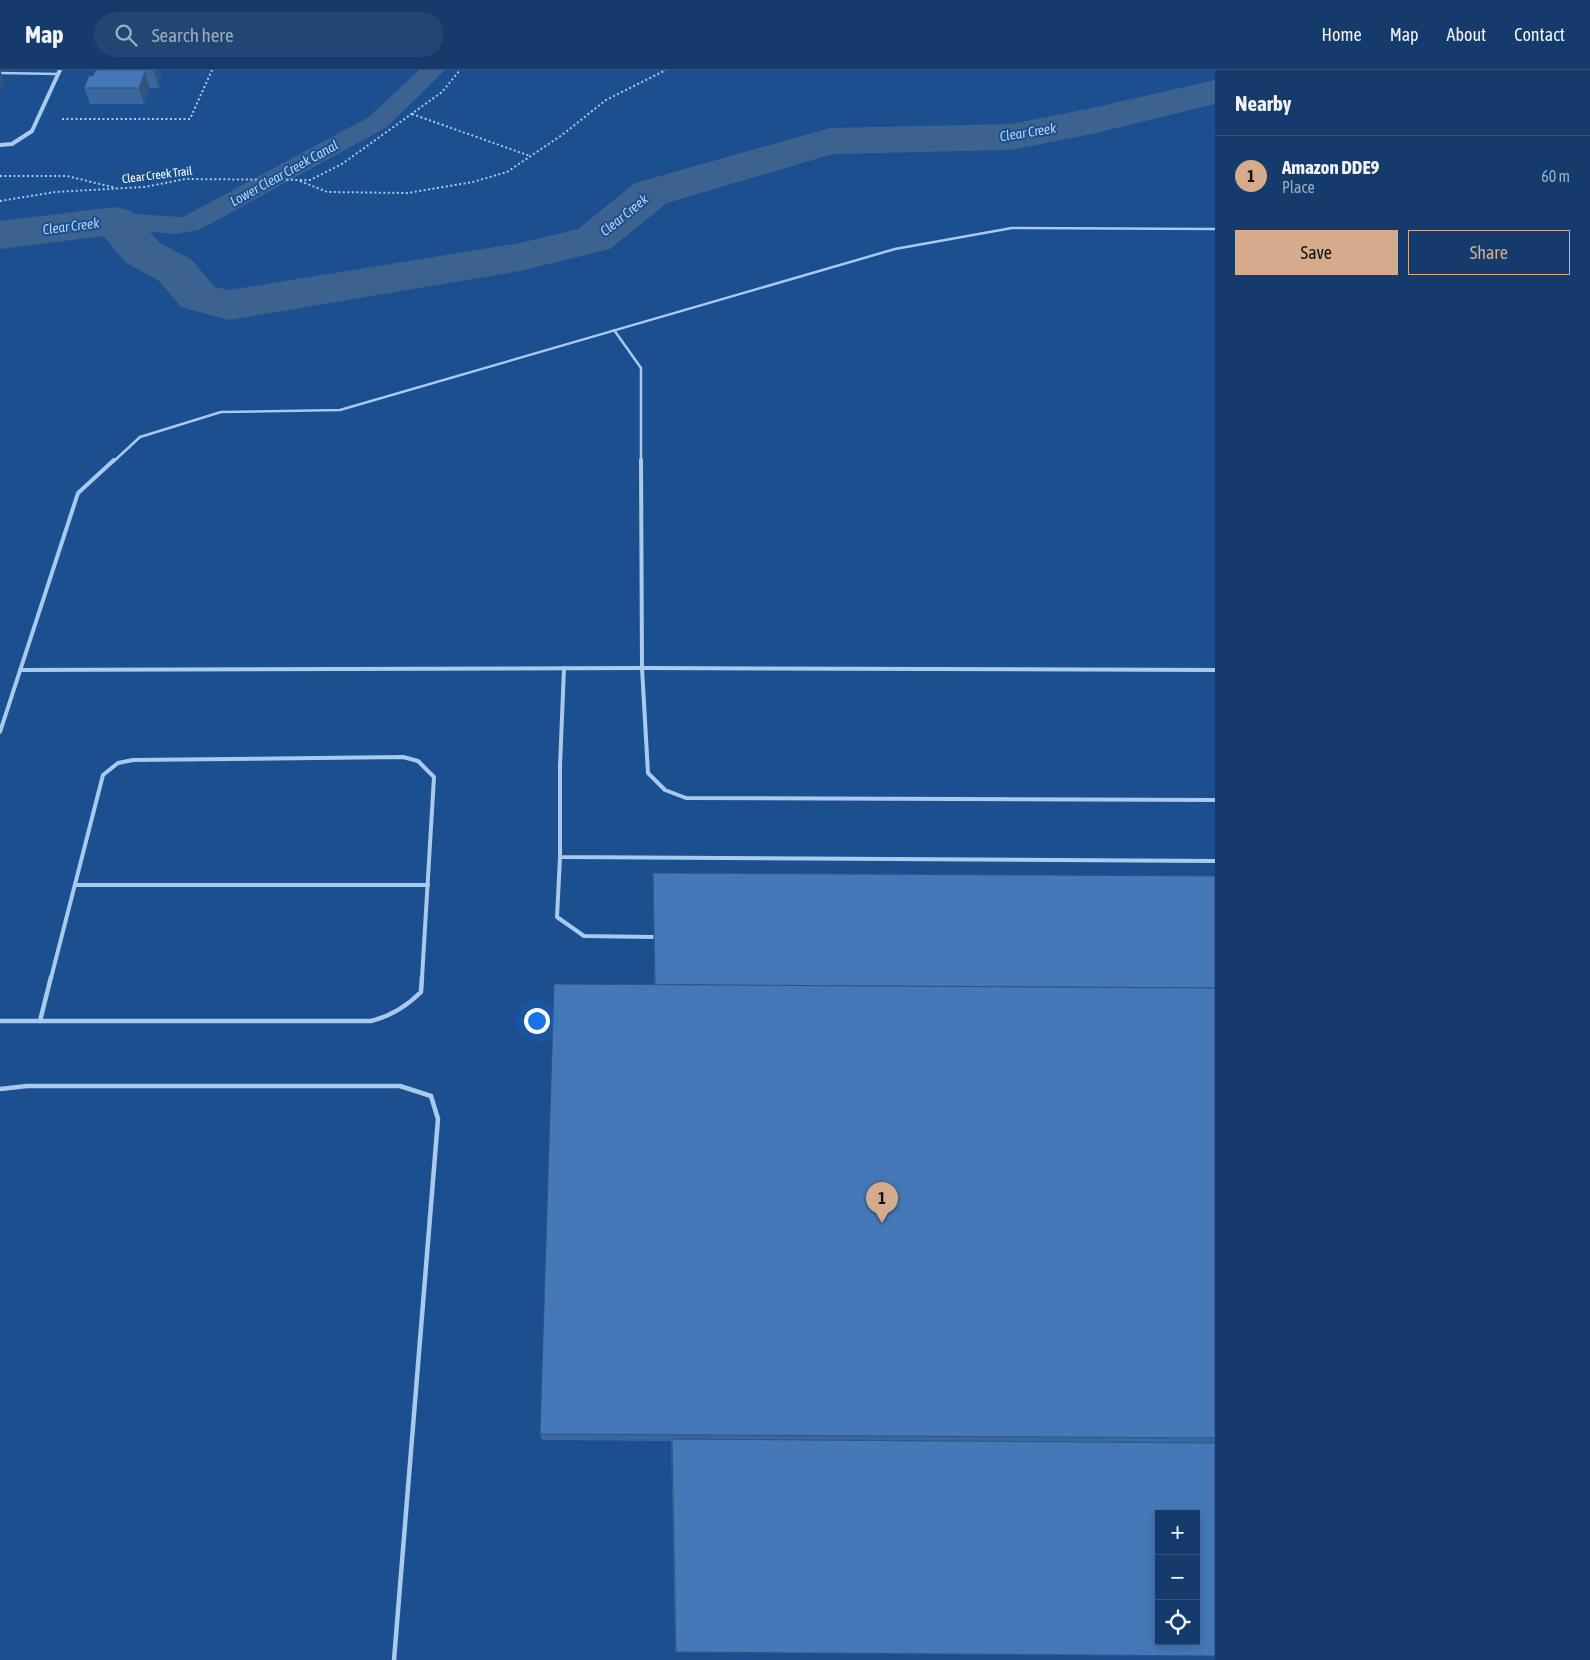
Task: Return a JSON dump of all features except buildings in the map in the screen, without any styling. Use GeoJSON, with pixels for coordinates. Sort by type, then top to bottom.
{"type":"FeatureCollection","features":[{"type":"Feature","properties":{"kind":"street"},"geometry":{"type":"LineString","coordinates":[[0,145],[12,144],[32,131],[59,72]]}},
{"type":"Feature","properties":{"kind":"lane"},"geometry":{"type":"LineString","coordinates":[[0,73],[59,72]]}},
{"type":"Feature","properties":{"kind":"lane"},"geometry":{"type":"LineString","coordinates":[[0,732],[78,493],[140,437],[221,412],[340,410],[895,249],[1012,228],[1215,229]]}},
{"type":"Feature","properties":{"kind":"lane"},"geometry":{"type":"LineString","coordinates":[[614,330],[641,368],[642,668],[648,773],[664,790],[686,798],[1215,800]]}},
{"type":"Feature","properties":{"kind":"lane"},"geometry":{"type":"LineString","coordinates":[[20,670],[564,668],[1215,670]]}},
{"type":"Feature","properties":{"kind":"lane"},"geometry":{"type":"LineString","coordinates":[[564,668],[557,917],[584,936],[654,937]]}},
{"type":"Feature","properties":{"kind":"lane"},"geometry":{"type":"LineString","coordinates":[[0,1021],[40,1021],[362,1021],[389,1017],[410,1004],[421,992],[434,777],[418,761],[403,757],[133,760],[118,763],[103,775],[40,1021]]}},
{"type":"Feature","properties":{"kind":"lane"},"geometry":{"type":"LineString","coordinates":[[560,857],[1215,861]]}},
{"type":"Feature","properties":{"kind":"lane"},"geometry":{"type":"LineString","coordinates":[[75,885],[428,885]]}},
{"type":"Feature","properties":{"kind":"lane"},"geometry":{"type":"LineString","coordinates":[[0,1089],[27,1086],[400,1086],[431,1096],[438,1119],[394,1660]]}},
{"type":"Feature","properties":{"kind":"path"},"geometry":{"type":"LineString","coordinates":[[62,120],[190,119],[212,70]]}},
{"type":"Feature","properties":{"kind":"path","name":"Clear Creek Trail"},"geometry":{"type":"LineString","coordinates":[[0,201],[55,192],[145,188],[184,179],[310,180],[342,164],[442,92],[460,70]]}},
{"type":"Feature","properties":{"kind":"path"},"geometry":{"type":"LineString","coordinates":[[297,180],[327,192],[408,193],[473,182],[507,172],[562,135],[606,100],[666,70]]}},
{"type":"Feature","properties":{"kind":"path"},"geometry":{"type":"LineString","coordinates":[[412,114],[530,156]]}},
{"type":"Feature","properties":{"kind":"path"},"geometry":{"type":"LineString","coordinates":[[0,176],[67,176],[121,189]]}},
{"type":"Feature","properties":{"kind":"waterway","name":"Lower Clear Creek Canal"},"geometry":{"type":"LineString","coordinates":[[115,221],[176,226],[190,224],[378,122],[433,70]]}},
{"type":"Feature","properties":{"kind":"waterway","name":"Clear Creek"},"geometry":{"type":"LineString","coordinates":[[0,235],[115,221],[143,253],[175,270],[198,297],[229,305],[520,257],[594,239],[651,193],[830,141],[1011,137],[1092,121],[1215,92]]}},
{"type":"Feature","properties":{"kind":"place","name":"Amazon DDE9"},"geometry":{"type":"Point","coordinates":[882,1223]}}]}
